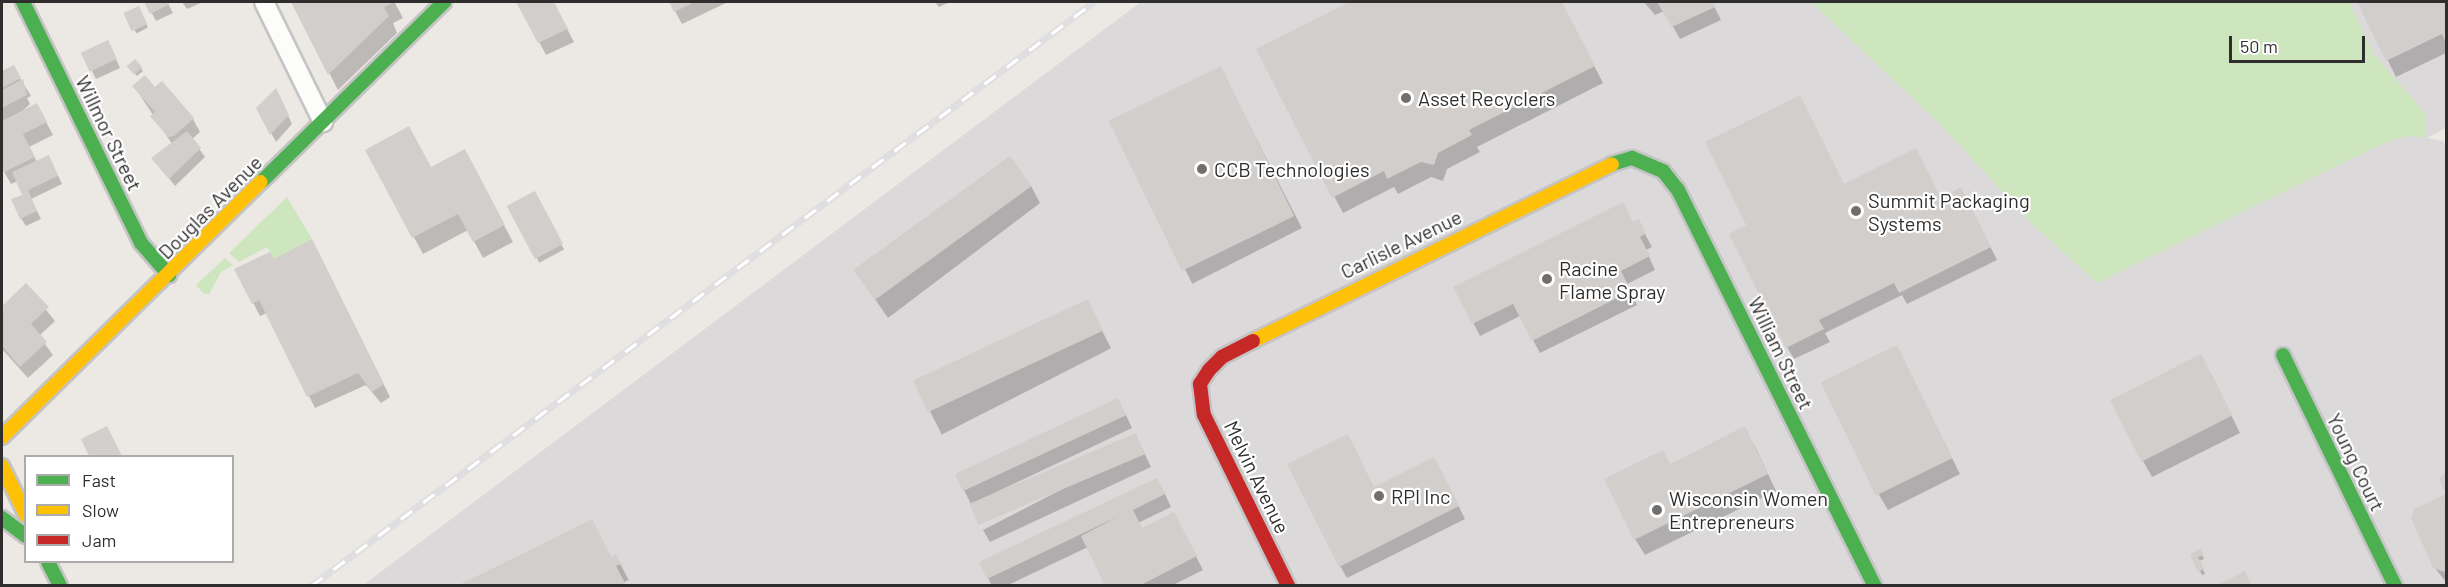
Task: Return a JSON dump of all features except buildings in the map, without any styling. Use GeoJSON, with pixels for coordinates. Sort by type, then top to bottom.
{"type":"FeatureCollection","features":[{"type":"Feature","properties":{"kind":"street","name":"Willmor Street"},"geometry":{"type":"LineString","coordinates":[[23,2],[141,243],[169,275]]}},
{"type":"Feature","properties":{"kind":"street"},"geometry":{"type":"LineString","coordinates":[[264,2],[323,122]]}},
{"type":"Feature","properties":{"kind":"street","name":"Douglas Avenue"},"geometry":{"type":"LineString","coordinates":[[2,437],[444,2]]}},
{"type":"Feature","properties":{"kind":"street","name":"Carlisle Avenue"},"geometry":{"type":"LineString","coordinates":[[1200,384],[1222,357],[1597,169],[1632,158]]}},
{"type":"Feature","properties":{"kind":"street","name":"William Street"},"geometry":{"type":"LineString","coordinates":[[1632,158],[1663,171],[1678,190],[1875,585]]}},
{"type":"Feature","properties":{"kind":"street","name":"Young Court"},"geometry":{"type":"LineString","coordinates":[[2283,355],[2395,585]]}},
{"type":"Feature","properties":{"kind":"street","name":"Melvin Avenue"},"geometry":{"type":"LineString","coordinates":[[1200,384],[1204,415],[1288,585]]}},
{"type":"Feature","properties":{"kind":"street"},"geometry":{"type":"LineString","coordinates":[[2,466],[24,512]]}},
{"type":"Feature","properties":{"kind":"street"},"geometry":{"type":"LineString","coordinates":[[2,518],[24,534]]}},
{"type":"Feature","properties":{"kind":"street"},"geometry":{"type":"LineString","coordinates":[[47,563],[58,583]]}},
{"type":"Feature","properties":{"kind":"shaded area"},"geometry":{"type":"Polygon","coordinates":[[[1141,2],[2446,2],[2446,128],[2427,138],[2443,141],[2446,147],[2446,585],[362,586],[1141,2]]]}},
{"type":"Feature","properties":{"kind":"green space"},"geometry":{"type":"Polygon","coordinates":[[[1811,2],[2349,2],[2374,55],[2426,114],[2426,138],[2408,136],[2384,143],[2097,283],[2030,222],[1940,124],[1811,2]]]}},
{"type":"Feature","properties":{"kind":"green space"},"geometry":{"type":"Polygon","coordinates":[[[287,197],[312,239],[274,259],[267,247],[239,262],[229,253],[287,197]]]}},
{"type":"Feature","properties":{"kind":"green space"},"geometry":{"type":"Polygon","coordinates":[[[225,258],[233,265],[221,272],[209,294],[204,294],[196,285],[225,258]]]}},
{"type":"Feature","properties":{"kind":"railway"},"geometry":{"type":"LineString","coordinates":[[311,586],[1094,2]]}},
{"type":"Feature","properties":{"kind":"traffic: fast"},"geometry":{"type":"LineString","coordinates":[[23,2],[141,243],[169,275]]}},
{"type":"Feature","properties":{"kind":"traffic: fast"},"geometry":{"type":"LineString","coordinates":[[261,182],[444,2]]}},
{"type":"Feature","properties":{"kind":"traffic: fast"},"geometry":{"type":"LineString","coordinates":[[1612,164],[1632,158],[1663,171],[1678,190],[1875,586]]}},
{"type":"Feature","properties":{"kind":"traffic: fast"},"geometry":{"type":"LineString","coordinates":[[2283,355],[2395,586]]}},
{"type":"Feature","properties":{"kind":"traffic: fast"},"geometry":{"type":"LineString","coordinates":[[2,518],[24,534]]}},
{"type":"Feature","properties":{"kind":"traffic: fast"},"geometry":{"type":"LineString","coordinates":[[48,563],[60,586]]}},
{"type":"Feature","properties":{"kind":"traffic: slow"},"geometry":{"type":"LineString","coordinates":[[1253,341],[1612,164]]}},
{"type":"Feature","properties":{"kind":"traffic: slow"},"geometry":{"type":"LineString","coordinates":[[2,437],[261,182]]}},
{"type":"Feature","properties":{"kind":"traffic: slow"},"geometry":{"type":"LineString","coordinates":[[2,466],[24,511]]}},
{"type":"Feature","properties":{"kind":"traffic: jam"},"geometry":{"type":"LineString","coordinates":[[1253,341],[1222,357],[1209,370],[1200,384],[1204,415],[1288,586]]}},
{"type":"Feature","properties":{"kind":"place","name":"Asset Recyclers"},"geometry":{"type":"Point","coordinates":[1406,98]}},
{"type":"Feature","properties":{"kind":"place","name":"CCB Technologies"},"geometry":{"type":"Point","coordinates":[1202,169]}},
{"type":"Feature","properties":{"kind":"place","name":"Summit Packaging Systems"},"geometry":{"type":"Point","coordinates":[1856,211]}},
{"type":"Feature","properties":{"kind":"place","name":"Racine Flame Spray"},"geometry":{"type":"Point","coordinates":[1547,279]}},
{"type":"Feature","properties":{"kind":"place","name":"RPI Inc"},"geometry":{"type":"Point","coordinates":[1379,496]}},
{"type":"Feature","properties":{"kind":"place","name":"Wisconsin Women Entrepreneurs"},"geometry":{"type":"Point","coordinates":[1657,510]}}]}
